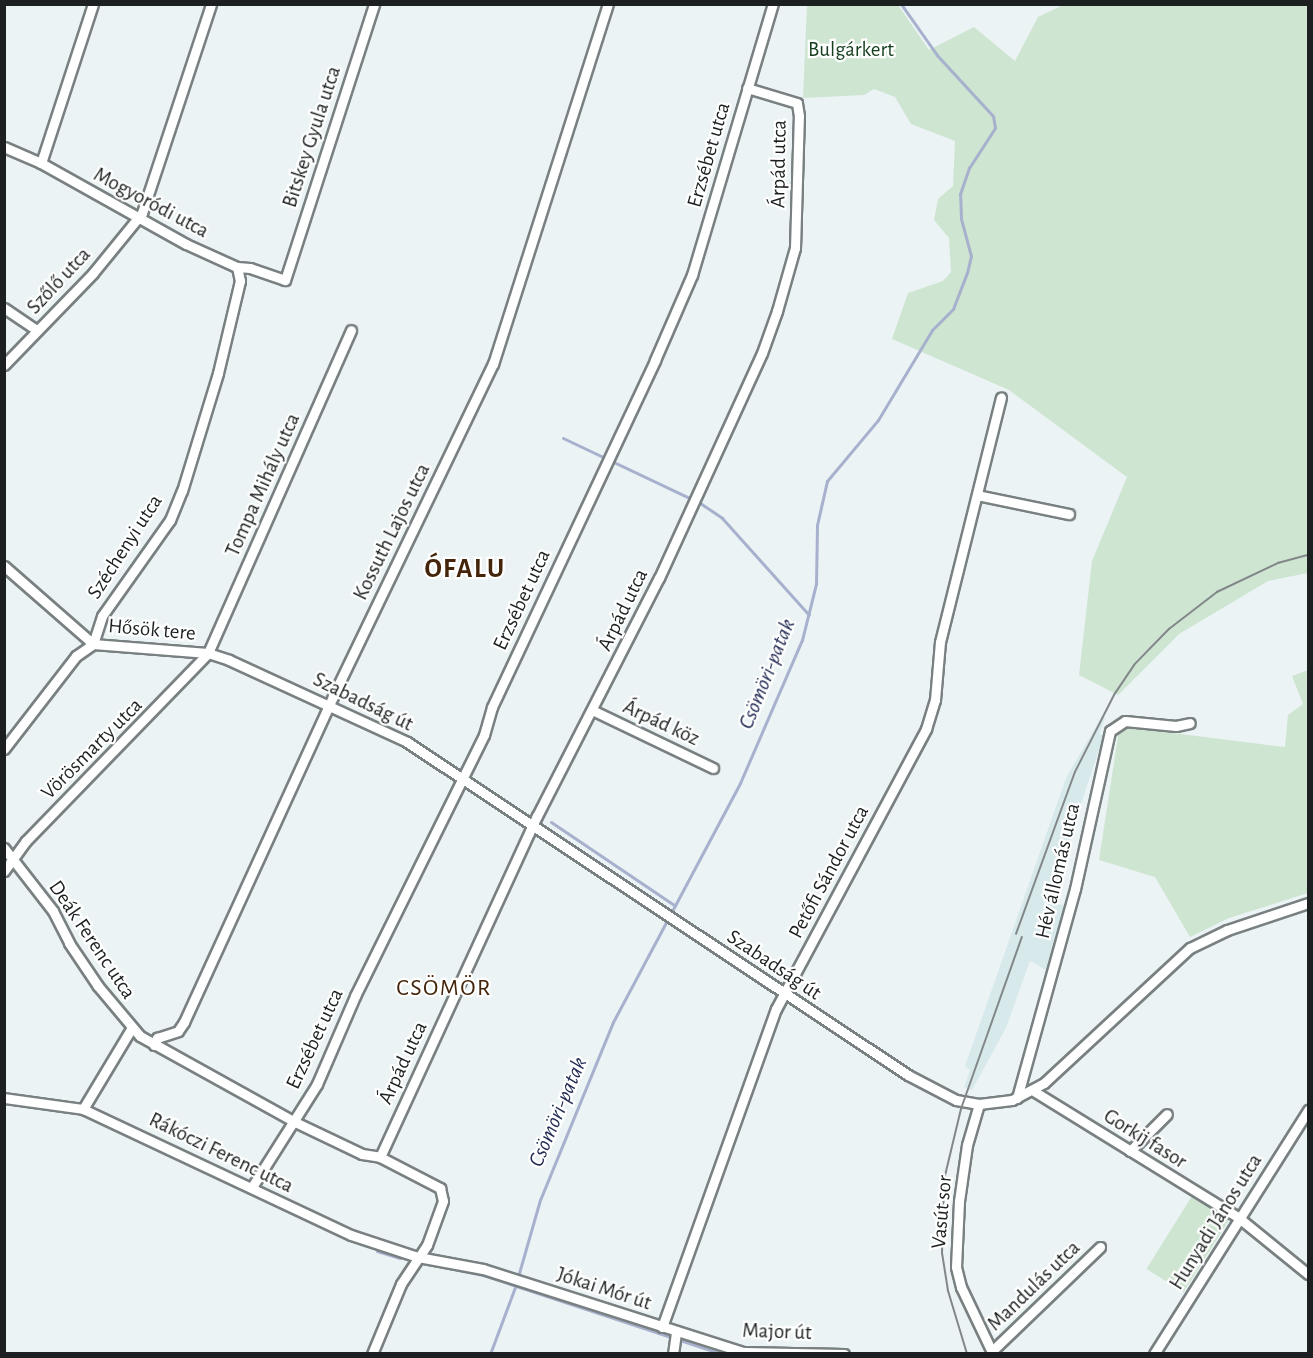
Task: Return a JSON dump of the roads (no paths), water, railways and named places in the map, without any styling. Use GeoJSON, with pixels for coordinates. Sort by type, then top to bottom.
{"type":"FeatureCollection","features":[{"type":"Feature","properties":{"kind":"street"},"geometry":{"type":"LineString","coordinates":[[41,163],[93,4]]}},
{"type":"Feature","properties":{"kind":"street","name":"Szőlő utca"},"geometry":{"type":"LineString","coordinates":[[4,365],[93,273],[142,213],[161,163],[211,4]]}},
{"type":"Feature","properties":{"kind":"street","name":"Bitskey Gyula utca"},"geometry":{"type":"LineString","coordinates":[[285,280],[374,4]]}},
{"type":"Feature","properties":{"kind":"street","name":"Kossuth Lajos utca"},"geometry":{"type":"LineString","coordinates":[[154,1045],[158,1038],[178,1031],[184,1022],[330,705],[493,364],[609,4]]}},
{"type":"Feature","properties":{"kind":"street","name":"Erzsébet utca"},"geometry":{"type":"LineString","coordinates":[[252,1188],[317,1084],[355,996],[484,735],[492,707],[608,461],[692,275],[773,4]]}},
{"type":"Feature","properties":{"kind":"street","name":"Árpád utca"},"geometry":{"type":"LineString","coordinates":[[380,1157],[534,824],[594,711],[762,353],[795,248],[797,103],[747,88]]}},
{"type":"Feature","properties":{"kind":"street","name":"Mogyoródi utca"},"geometry":{"type":"LineString","coordinates":[[4,147],[41,163],[136,219],[237,267],[250,268],[285,280]]}},
{"type":"Feature","properties":{"kind":"street","name":"Széchenyi utca"},"geometry":{"type":"LineString","coordinates":[[93,644],[102,616],[170,520],[182,491],[218,373],[240,281],[237,267]]}},
{"type":"Feature","properties":{"kind":"street"},"geometry":{"type":"LineString","coordinates":[[4,308],[37,330]]}},
{"type":"Feature","properties":{"kind":"street","name":"Tompa Mihály utca"},"geometry":{"type":"LineString","coordinates":[[208,654],[351,330]]}},
{"type":"Feature","properties":{"kind":"street","name":"Petőfi Sándor utca"},"geometry":{"type":"LineString","coordinates":[[662,1328],[784,993],[926,729],[935,700],[940,642],[1001,398]]}},
{"type":"Feature","properties":{"kind":"street"},"geometry":{"type":"LineString","coordinates":[[977,495],[1069,514]]}},
{"type":"Feature","properties":{"kind":"street"},"geometry":{"type":"LineString","coordinates":[[4,566],[93,644],[76,656],[4,749]]}},
{"type":"Feature","properties":{"kind":"street","name":"Hősök tere"},"geometry":{"type":"LineString","coordinates":[[93,644],[208,654]]}},
{"type":"Feature","properties":{"kind":"street","name":"Szabadság út"},"geometry":{"type":"LineString","coordinates":[[208,654],[330,705],[407,742],[464,777],[908,1075],[956,1100],[979,1104],[1017,1098],[1032,1090],[1190,948],[1227,930],[1307,907]]}},
{"type":"Feature","properties":{"kind":"street","name":"Vörösmarty utca"},"geometry":{"type":"LineString","coordinates":[[4,872],[14,857],[208,654]]}},
{"type":"Feature","properties":{"kind":"street","name":"Árpád köz"},"geometry":{"type":"LineString","coordinates":[[594,711],[713,768]]}},
{"type":"Feature","properties":{"kind":"street","name":"Hév állomás utca"},"geometry":{"type":"LineString","coordinates":[[1017,1098],[1075,889],[1110,731],[1125,721],[1176,726],[1190,723]]}},
{"type":"Feature","properties":{"kind":"street","name":"Deák Ferenc utca"},"geometry":{"type":"LineString","coordinates":[[4,848],[14,857],[53,911],[69,944],[131,1029],[154,1045],[295,1122],[362,1154],[380,1157],[436,1185],[442,1192],[440,1212],[418,1257]]}},
{"type":"Feature","properties":{"kind":"street"},"geometry":{"type":"LineString","coordinates":[[82,1109],[131,1029]]}},
{"type":"Feature","properties":{"kind":"street","name":"Gorkij fasor"},"geometry":{"type":"LineString","coordinates":[[1032,1090],[1239,1218],[1308,1274]]}},
{"type":"Feature","properties":{"kind":"street","name":"Rákóczi Ferenc utca"},"geometry":{"type":"LineString","coordinates":[[4,1098],[82,1109],[351,1235],[418,1257]]}},
{"type":"Feature","properties":{"kind":"street","name":"Vasút sor"},"geometry":{"type":"LineString","coordinates":[[979,1104],[967,1145],[960,1190],[956,1267],[961,1287],[993,1352]]}},
{"type":"Feature","properties":{"kind":"street","name":"Hunyadi János utca"},"geometry":{"type":"LineString","coordinates":[[1154,1353],[1308,1110]]}},
{"type":"Feature","properties":{"kind":"street"},"geometry":{"type":"LineString","coordinates":[[1130,1151],[1167,1114]]}},
{"type":"Feature","properties":{"kind":"street","name":"Mandulás utca"},"geometry":{"type":"LineString","coordinates":[[993,1352],[1100,1247]]}},
{"type":"Feature","properties":{"kind":"street"},"geometry":{"type":"LineString","coordinates":[[372,1353],[401,1284],[418,1257]]}},
{"type":"Feature","properties":{"kind":"street","name":"Jókai Mór út"},"geometry":{"type":"LineString","coordinates":[[418,1257],[518,1280],[662,1328],[675,1337]]}},
{"type":"Feature","properties":{"kind":"street"},"geometry":{"type":"LineString","coordinates":[[673,1353],[675,1337]]}},
{"type":"Feature","properties":{"kind":"street","name":"Major út"},"geometry":{"type":"LineString","coordinates":[[675,1337],[743,1352],[844,1353]]}},
{"type":"Feature","properties":{"kind":"waterway","name":"Csömöri-patak"},"geometry":{"type":"LineString","coordinates":[[490,1354],[515,1287],[540,1200],[613,1022],[740,783],[802,640],[816,584],[817,525],[827,481],[878,420],[932,330],[953,309],[967,273],[971,256],[961,219],[960,194],[969,168],[995,128],[993,116],[937,55],[901,4]]}},
{"type":"Feature","properties":{"kind":"waterway"},"geometry":{"type":"LineString","coordinates":[[563,438],[700,503],[722,518],[809,615]]}},
{"type":"Feature","properties":{"kind":"waterway"},"geometry":{"type":"LineString","coordinates":[[551,822],[674,905]]}},
{"type":"Feature","properties":{"kind":"waterway"},"geometry":{"type":"LineString","coordinates":[[377,1251],[400,1258]]}},
{"type":"Feature","properties":{"kind":"waterway"},"geometry":{"type":"LineString","coordinates":[[424,1263],[483,1275],[722,1354]]}},
{"type":"Feature","properties":{"kind":"tram line"},"geometry":{"type":"LineString","coordinates":[[1016,934],[1075,772],[1114,695],[1134,665],[1169,629],[1217,592],[1278,563],[1308,555]]}},
{"type":"Feature","properties":{"kind":"tram line"},"geometry":{"type":"LineString","coordinates":[[967,1354],[948,1291],[942,1253],[944,1180],[961,1109],[1022,937]]}},
{"type":"Feature","properties":{"kind":"district","name":"ÓFALU"},"geometry":{"type":"Point","coordinates":[465,569]}},
{"type":"Feature","properties":{"kind":"district","name":"CSÖMÖR"},"geometry":{"type":"Point","coordinates":[444,989]}},
{"type":"Feature","properties":{"kind":"park label","name":"Bulgárkert"},"geometry":{"type":"Point","coordinates":[851,50]}}]}
